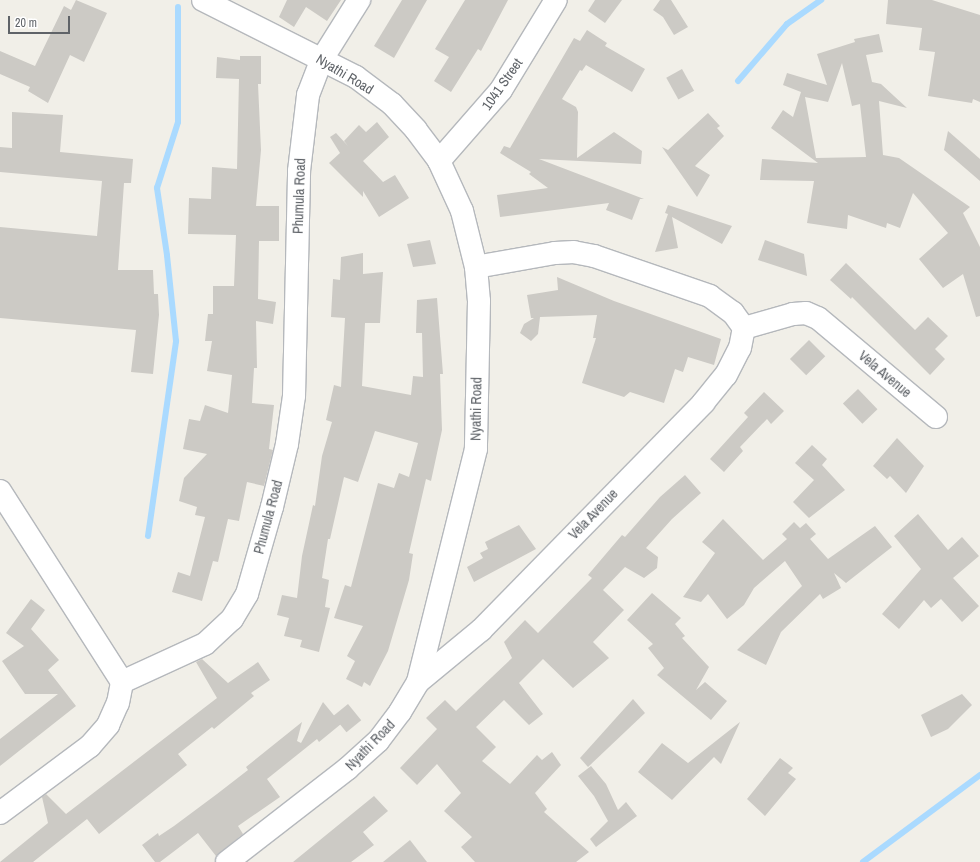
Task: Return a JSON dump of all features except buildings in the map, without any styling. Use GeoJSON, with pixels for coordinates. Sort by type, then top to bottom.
{"type":"FeatureCollection","features":[{"type":"Feature","properties":{"kind":"street","name":"Nyathi Road"},"geometry":{"type":"LineString","coordinates":[[203,0],[322,59],[356,78],[392,104],[416,130],[439,162],[462,211],[476,267],[479,301],[476,449],[418,682],[400,712],[367,750],[347,770],[227,862]]}},
{"type":"Feature","properties":{"kind":"street","name":"Phumula Road"},"geometry":{"type":"LineString","coordinates":[[122,682],[205,644],[232,619],[247,594],[272,507],[287,444],[294,396],[302,130],[308,95],[322,59],[359,0]]}},
{"type":"Feature","properties":{"kind":"street","name":"1041 Street"},"geometry":{"type":"LineString","coordinates":[[439,162],[501,90],[556,0]]}},
{"type":"Feature","properties":{"kind":"street"},"geometry":{"type":"LineString","coordinates":[[476,267],[555,253],[574,252],[594,256],[710,296],[734,313],[744,328]]}},
{"type":"Feature","properties":{"kind":"street","name":"Vela Avenue"},"geometry":{"type":"LineString","coordinates":[[418,682],[481,630],[703,403],[726,375],[740,348],[744,328],[793,314],[806,313],[818,318],[936,417]]}},
{"type":"Feature","properties":{"kind":"street"},"geometry":{"type":"LineString","coordinates":[[0,491],[122,682],[118,703],[108,725],[90,746],[0,812]]}},
{"type":"Feature","properties":{"kind":"waterway"},"geometry":{"type":"LineString","coordinates":[[738,81],[787,24],[821,0]]}},
{"type":"Feature","properties":{"kind":"waterway"},"geometry":{"type":"LineString","coordinates":[[148,536],[176,341],[167,255],[157,188],[178,122],[178,7]]}},
{"type":"Feature","properties":{"kind":"waterway"},"geometry":{"type":"LineString","coordinates":[[863,862],[980,775]]}}]}
